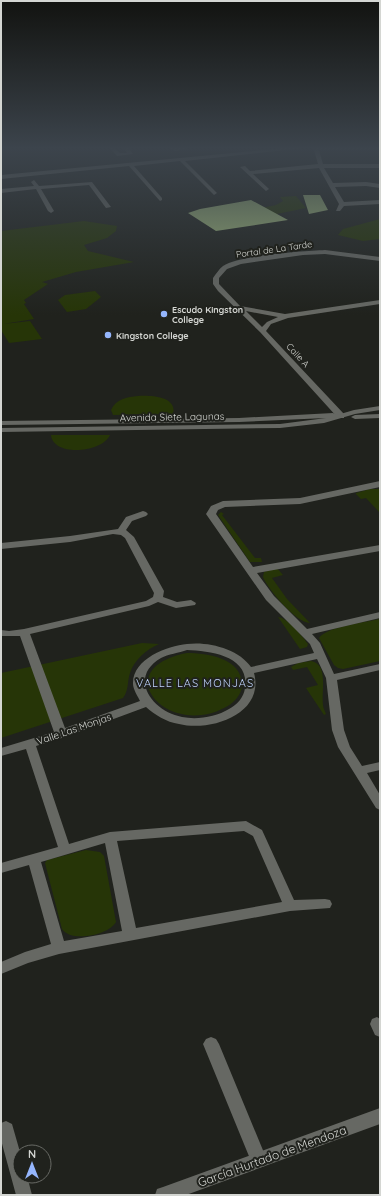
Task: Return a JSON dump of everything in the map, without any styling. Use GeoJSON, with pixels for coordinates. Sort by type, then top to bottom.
{"type":"FeatureCollection","features":[{"type":"Feature","properties":{"kind":"street"},"geometry":{"type":"LineString","coordinates":[[46,203],[51,212]]}},
{"type":"Feature","properties":{"kind":"street"},"geometry":{"type":"LineString","coordinates":[[106,203],[108,206]]}},
{"type":"Feature","properties":{"kind":"street"},"geometry":{"type":"LineString","coordinates":[[338,210],[342,204],[365,203]]}},
{"type":"Feature","properties":{"kind":"street","name":"Portal de La Tarde"},"geometry":{"type":"LineString","coordinates":[[239,308],[220,290],[215,281],[221,271],[230,265],[246,261],[310,252],[380,259]]}},
{"type":"Feature","properties":{"kind":"street"},"geometry":{"type":"LineString","coordinates":[[262,331],[269,323],[287,316],[380,302]]}},
{"type":"Feature","properties":{"kind":"street"},"geometry":{"type":"LineString","coordinates":[[239,308],[287,316]]}},
{"type":"Feature","properties":{"kind":"street","name":"Calle A"},"geometry":{"type":"LineString","coordinates":[[239,308],[341,416]]}},
{"type":"Feature","properties":{"kind":"street","name":"Avenida Siete Lagunas"},"geometry":{"type":"LineString","coordinates":[[1,430],[266,427],[324,421],[380,408]]}},
{"type":"Feature","properties":{"kind":"street","name":"Avenida Siete Lagunas"},"geometry":{"type":"LineString","coordinates":[[1,423],[239,420],[318,415],[380,416]]}},
{"type":"Feature","properties":{"kind":"street"},"geometry":{"type":"LineString","coordinates":[[380,484],[300,501],[223,504],[214,508],[211,514],[270,598],[316,643],[331,678],[338,730],[344,747],[380,805]]}},
{"type":"Feature","properties":{"kind":"street"},"geometry":{"type":"LineString","coordinates":[[121,531],[130,520],[143,514]]}},
{"type":"Feature","properties":{"kind":"street"},"geometry":{"type":"LineString","coordinates":[[1,546],[70,539],[113,531],[121,531],[129,537],[159,591],[158,599]]}},
{"type":"Feature","properties":{"kind":"street"},"geometry":{"type":"LineString","coordinates":[[250,571],[380,548]]}},
{"type":"Feature","properties":{"kind":"street"},"geometry":{"type":"LineString","coordinates":[[2,634],[24,632],[149,603],[158,599],[176,605],[191,603]]}},
{"type":"Feature","properties":{"kind":"street"},"geometry":{"type":"LineString","coordinates":[[306,632],[380,615]]}},
{"type":"Feature","properties":{"kind":"street"},"geometry":{"type":"LineString","coordinates":[[24,632],[61,734]]}},
{"type":"Feature","properties":{"kind":"street"},"geometry":{"type":"LineString","coordinates":[[187,647],[214,649],[237,659],[248,671],[252,680],[252,688],[246,700],[236,710],[214,719],[188,721],[176,719],[154,710],[146,703],[138,689],[140,674],[150,661],[167,652],[187,647]]}},
{"type":"Feature","properties":{"kind":"street"},"geometry":{"type":"LineString","coordinates":[[248,671],[320,655]]}},
{"type":"Feature","properties":{"kind":"street"},"geometry":{"type":"LineString","coordinates":[[331,678],[380,667]]}},
{"type":"Feature","properties":{"kind":"street","name":"Valle Las Monjas"},"geometry":{"type":"LineString","coordinates":[[1,752],[61,734],[146,703]]}},
{"type":"Feature","properties":{"kind":"street"},"geometry":{"type":"LineString","coordinates":[[30,744],[65,850]]}},
{"type":"Feature","properties":{"kind":"street"},"geometry":{"type":"LineString","coordinates":[[359,771],[380,766]]}},
{"type":"Feature","properties":{"kind":"street"},"geometry":{"type":"LineString","coordinates":[[1,868],[34,860],[110,836],[239,826],[251,828],[260,837],[290,906]]}},
{"type":"Feature","properties":{"kind":"street"},"geometry":{"type":"LineString","coordinates":[[110,836],[130,935]]}},
{"type":"Feature","properties":{"kind":"street"},"geometry":{"type":"LineString","coordinates":[[34,860],[59,948]]}},
{"type":"Feature","properties":{"kind":"street"},"geometry":{"type":"LineString","coordinates":[[1,968],[59,948],[290,906],[325,904]]}},
{"type":"Feature","properties":{"kind":"street"},"geometry":{"type":"LineString","coordinates":[[211,1044],[259,1160]]}},
{"type":"Feature","properties":{"kind":"street","name":"García Hurtado de Mendoza"},"geometry":{"type":"LineString","coordinates":[[164,1195],[380,1116]]}},
{"type":"Feature","properties":{"kind":"street"},"geometry":{"type":"LineString","coordinates":[[6,1129],[24,1195]]}},
{"type":"Feature","properties":{"kind":"green space"},"geometry":{"type":"Polygon","coordinates":[[[280,203],[302,203],[306,208],[234,223],[221,216],[276,205],[280,203]]]}},
{"type":"Feature","properties":{"kind":"green space"},"geometry":{"type":"Polygon","coordinates":[[[380,219],[380,239],[363,241],[338,235],[343,229],[380,219]]]}},
{"type":"Feature","properties":{"kind":"green space"},"geometry":{"type":"Polygon","coordinates":[[[84,221],[117,226],[116,231],[107,238],[84,245],[88,251],[134,262],[76,272],[42,282],[48,284],[24,300],[26,303],[24,304],[34,319],[3,324],[30,321],[42,339],[9,343],[1,330],[1,231],[84,221]]]}},
{"type":"Feature","properties":{"kind":"green space"},"geometry":{"type":"Polygon","coordinates":[[[95,291],[101,297],[86,309],[67,312],[58,300],[65,295],[95,291]]]}},
{"type":"Feature","properties":{"kind":"green space"},"geometry":{"type":"Polygon","coordinates":[[[149,396],[167,400],[171,403],[173,414],[113,415],[111,410],[116,403],[126,398],[149,396]]]}},
{"type":"Feature","properties":{"kind":"green space"},"geometry":{"type":"Polygon","coordinates":[[[51,435],[110,435],[98,446],[78,450],[60,447],[54,442],[51,435]]]}},
{"type":"Feature","properties":{"kind":"green space"},"geometry":{"type":"Polygon","coordinates":[[[370,489],[380,489],[380,513],[366,498],[361,499],[356,494],[370,489]]]}},
{"type":"Feature","properties":{"kind":"green space"},"geometry":{"type":"Polygon","coordinates":[[[221,512],[224,514],[222,515],[255,558],[261,558],[262,562],[250,562],[218,515],[221,512]]]}},
{"type":"Feature","properties":{"kind":"green space"},"geometry":{"type":"Polygon","coordinates":[[[277,568],[283,575],[272,578],[287,599],[310,623],[304,622],[297,618],[270,589],[263,577],[264,572],[277,568]]]}},
{"type":"Feature","properties":{"kind":"green space"},"geometry":{"type":"Polygon","coordinates":[[[278,617],[282,618],[294,628],[308,644],[307,647],[300,649],[278,617]]]}},
{"type":"Feature","properties":{"kind":"green space"},"geometry":{"type":"Polygon","coordinates":[[[380,619],[380,661],[343,669],[334,665],[319,638],[323,634],[356,623],[380,619]]]}},
{"type":"Feature","properties":{"kind":"green space"},"geometry":{"type":"Polygon","coordinates":[[[142,643],[159,644],[138,659],[132,668],[127,689],[123,698],[1,738],[1,673],[142,643]]]}},
{"type":"Feature","properties":{"kind":"green space"},"geometry":{"type":"Polygon","coordinates":[[[187,653],[213,656],[230,663],[236,669],[240,676],[242,689],[234,702],[224,708],[203,715],[183,714],[166,708],[154,698],[148,685],[151,673],[163,661],[187,653]]]}},
{"type":"Feature","properties":{"kind":"green space"},"geometry":{"type":"Polygon","coordinates":[[[311,661],[317,663],[322,673],[323,706],[326,714],[324,715],[306,688],[318,685],[307,667],[293,670],[291,667],[298,663],[311,661]]]}},
{"type":"Feature","properties":{"kind":"green space"},"geometry":{"type":"Polygon","coordinates":[[[86,850],[100,852],[104,856],[116,922],[106,931],[98,934],[90,936],[73,936],[62,929],[45,863],[47,860],[86,850]]]}},
{"type":"Feature","properties":{"kind":"building"},"geometry":{"type":"Polygon","coordinates":[[[235,203],[256,203],[288,220],[216,231],[188,213],[200,209],[235,203]]]}},
{"type":"Feature","properties":{"kind":"building"},"geometry":{"type":"Polygon","coordinates":[[[305,203],[324,203],[328,210],[309,214],[305,203]]]}},
{"type":"Feature","properties":{"kind":"place","name":"Escudo Kingston College"},"geometry":{"type":"Point","coordinates":[164,314]}},
{"type":"Feature","properties":{"kind":"place","name":"Kingston College"},"geometry":{"type":"Point","coordinates":[108,335]}},
{"type":"Feature","properties":{"kind":"district","name":"VALLE LAS MONJAS"},"geometry":{"type":"Point","coordinates":[195,683]}}]}
